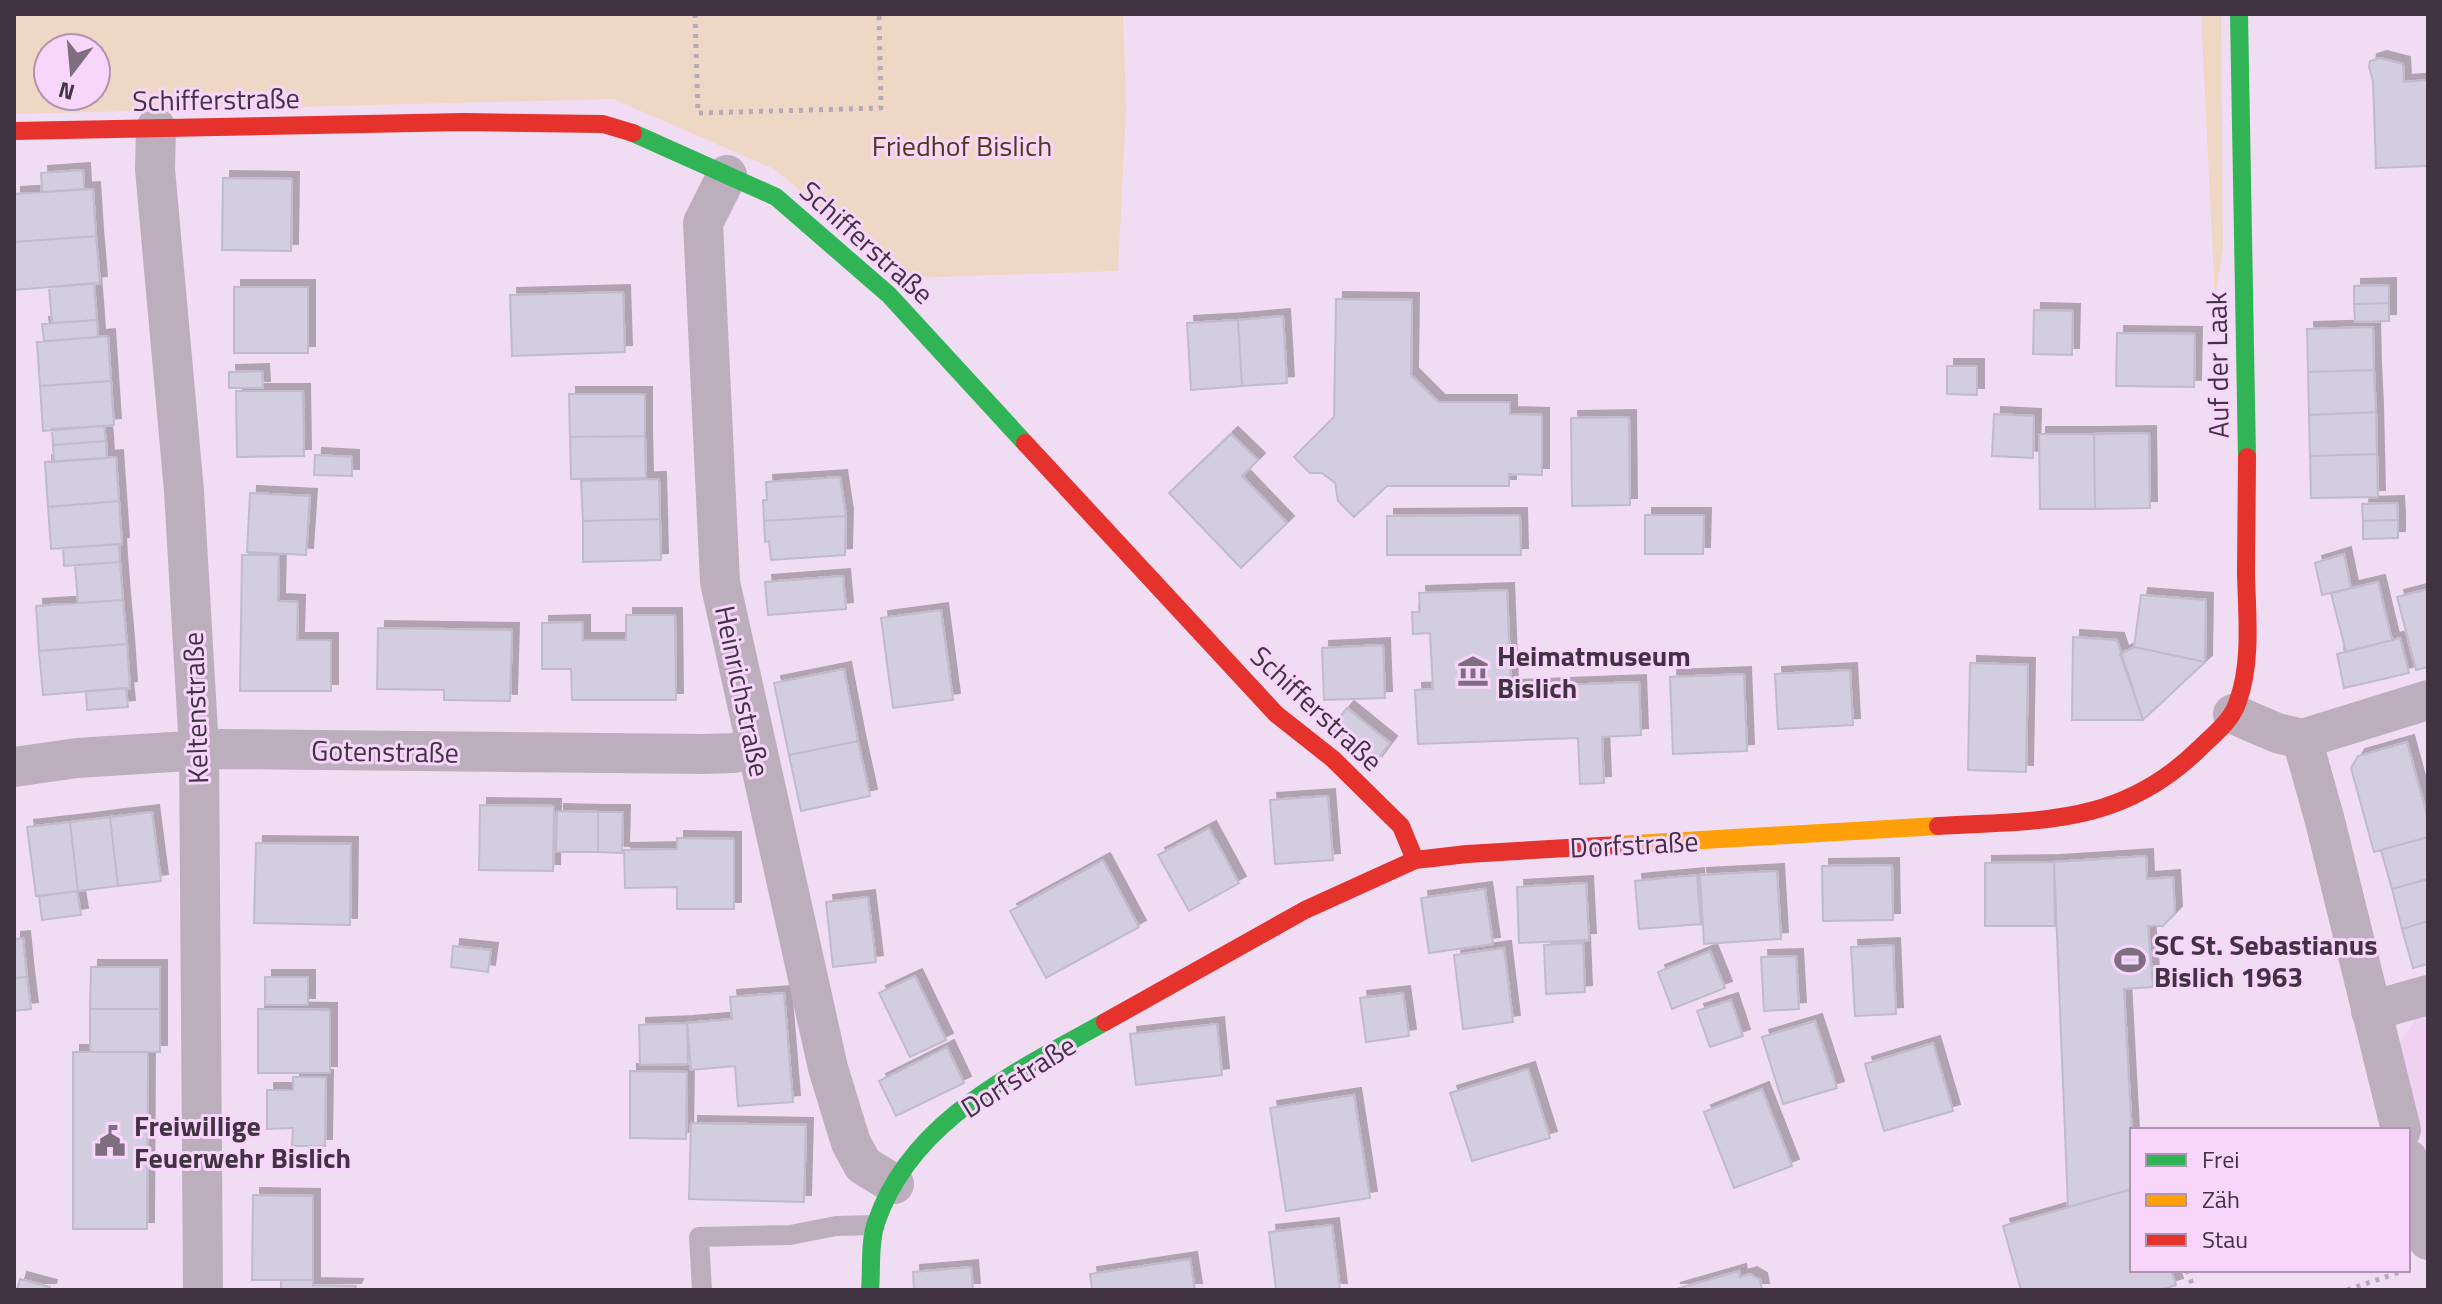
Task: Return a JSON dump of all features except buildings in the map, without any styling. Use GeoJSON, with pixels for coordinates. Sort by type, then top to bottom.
{"type":"FeatureCollection","features":[{"type":"Feature","properties":{"kind":"main road","name":"Auf der Laak"},"geometry":{"type":"LineString","coordinates":[[2233,714],[2243,676],[2247,468],[2239,14]]}},
{"type":"Feature","properties":{"kind":"main road","name":"Schifferstraße"},"geometry":{"type":"LineString","coordinates":[[14,131],[478,122],[603,124],[642,136],[776,197],[889,295],[1276,714],[1333,759],[1401,826],[1415,860]]}},
{"type":"Feature","properties":{"kind":"main road","name":"Dorfstraße"},"geometry":{"type":"LineString","coordinates":[[875,1225],[894,1184],[928,1136],[990,1087],[1305,910],[1415,860],[1467,854],[2060,819],[2099,812],[2170,776],[2233,714]]}},
{"type":"Feature","properties":{"kind":"main road"},"geometry":{"type":"LineString","coordinates":[[870,1290],[875,1225]]}},
{"type":"Feature","properties":{"kind":"street","name":"Keltenstraße"},"geometry":{"type":"LineString","coordinates":[[156,128],[155,169],[184,491],[199,749],[203,1290]]}},
{"type":"Feature","properties":{"kind":"street","name":"Heinrichstraße"},"geometry":{"type":"LineString","coordinates":[[727,175],[703,223],[720,582],[828,1068],[851,1143],[863,1165],[894,1184]]}},
{"type":"Feature","properties":{"kind":"street"},"geometry":{"type":"LineString","coordinates":[[2233,714],[2277,733],[2302,739],[2428,700]]}},
{"type":"Feature","properties":{"kind":"street"},"geometry":{"type":"LineString","coordinates":[[2302,739],[2400,1128]]}},
{"type":"Feature","properties":{"kind":"street","name":"Gotenstraße"},"geometry":{"type":"LineString","coordinates":[[14,767],[77,758],[199,749],[704,754],[734,753],[755,747]]}},
{"type":"Feature","properties":{"kind":"street"},"geometry":{"type":"LineString","coordinates":[[2371,1011],[2428,995]]}},
{"type":"Feature","properties":{"kind":"street"},"geometry":{"type":"LineString","coordinates":[[2410,1167],[2428,1240]]}},
{"type":"Feature","properties":{"kind":"lane"},"geometry":{"type":"LineString","coordinates":[[702,1290],[699,1237],[790,1235],[836,1226],[875,1225]]}},
{"type":"Feature","properties":{"kind":"path"},"geometry":{"type":"LineString","coordinates":[[695,14],[698,113],[881,108],[879,14]]}},
{"type":"Feature","properties":{"kind":"path"},"geometry":{"type":"LineString","coordinates":[[2347,1290],[2401,1272]]}},
{"type":"Feature","properties":{"kind":"shaded area"},"geometry":{"type":"Polygon","coordinates":[[[2428,1011],[2428,1158],[2399,1044],[2421,1012],[2428,1011]]]}},
{"type":"Feature","properties":{"kind":"green space","name":"Friedhof Bislich"},"geometry":{"type":"Polygon","coordinates":[[[14,14],[1123,14],[1126,108],[1118,271],[908,278],[774,169],[613,99],[112,112],[112,32],[32,32],[32,112],[94,112],[14,114],[14,14]]]}},
{"type":"Feature","properties":{"kind":"green space"},"geometry":{"type":"Polygon","coordinates":[[[2201,14],[2221,14],[2223,247],[2215,299],[2201,14]]]}},
{"type":"Feature","properties":{"kind":"traffic: fast"},"geometry":{"type":"LineString","coordinates":[[2239,14],[2247,457]]}},
{"type":"Feature","properties":{"kind":"traffic: fast"},"geometry":{"type":"LineString","coordinates":[[633,133],[776,197],[889,295],[1025,443]]}},
{"type":"Feature","properties":{"kind":"traffic: fast"},"geometry":{"type":"LineString","coordinates":[[870,1290],[876,1223],[892,1187],[914,1155],[971,1102],[1003,1080],[1105,1022]]}},
{"type":"Feature","properties":{"kind":"traffic: slow"},"geometry":{"type":"LineString","coordinates":[[1618,845],[1938,826]]}},
{"type":"Feature","properties":{"kind":"traffic: jam"},"geometry":{"type":"LineString","coordinates":[[14,131],[464,122],[603,124],[633,133]]}},
{"type":"Feature","properties":{"kind":"traffic: jam"},"geometry":{"type":"LineString","coordinates":[[1025,443],[1276,714],[1333,759],[1401,826],[1415,860]]}},
{"type":"Feature","properties":{"kind":"traffic: jam"},"geometry":{"type":"LineString","coordinates":[[1938,826],[2045,819],[2110,805],[2170,774],[2227,721],[2238,701],[2247,654],[2247,457]]}},
{"type":"Feature","properties":{"kind":"traffic: jam"},"geometry":{"type":"LineString","coordinates":[[1105,1022],[1305,910],[1415,860],[1618,845]]}},
{"type":"Feature","properties":{"kind":"place","name":"Heimatmuseum Bislich"},"geometry":{"type":"Point","coordinates":[1473,671]}},
{"type":"Feature","properties":{"kind":"place","name":"SC St. Sebastianus Bislich 1963"},"geometry":{"type":"Point","coordinates":[2130,960]}},
{"type":"Feature","properties":{"kind":"place","name":"Freiwillige Feuerwehr Bislich"},"geometry":{"type":"Point","coordinates":[110,1141]}}]}
